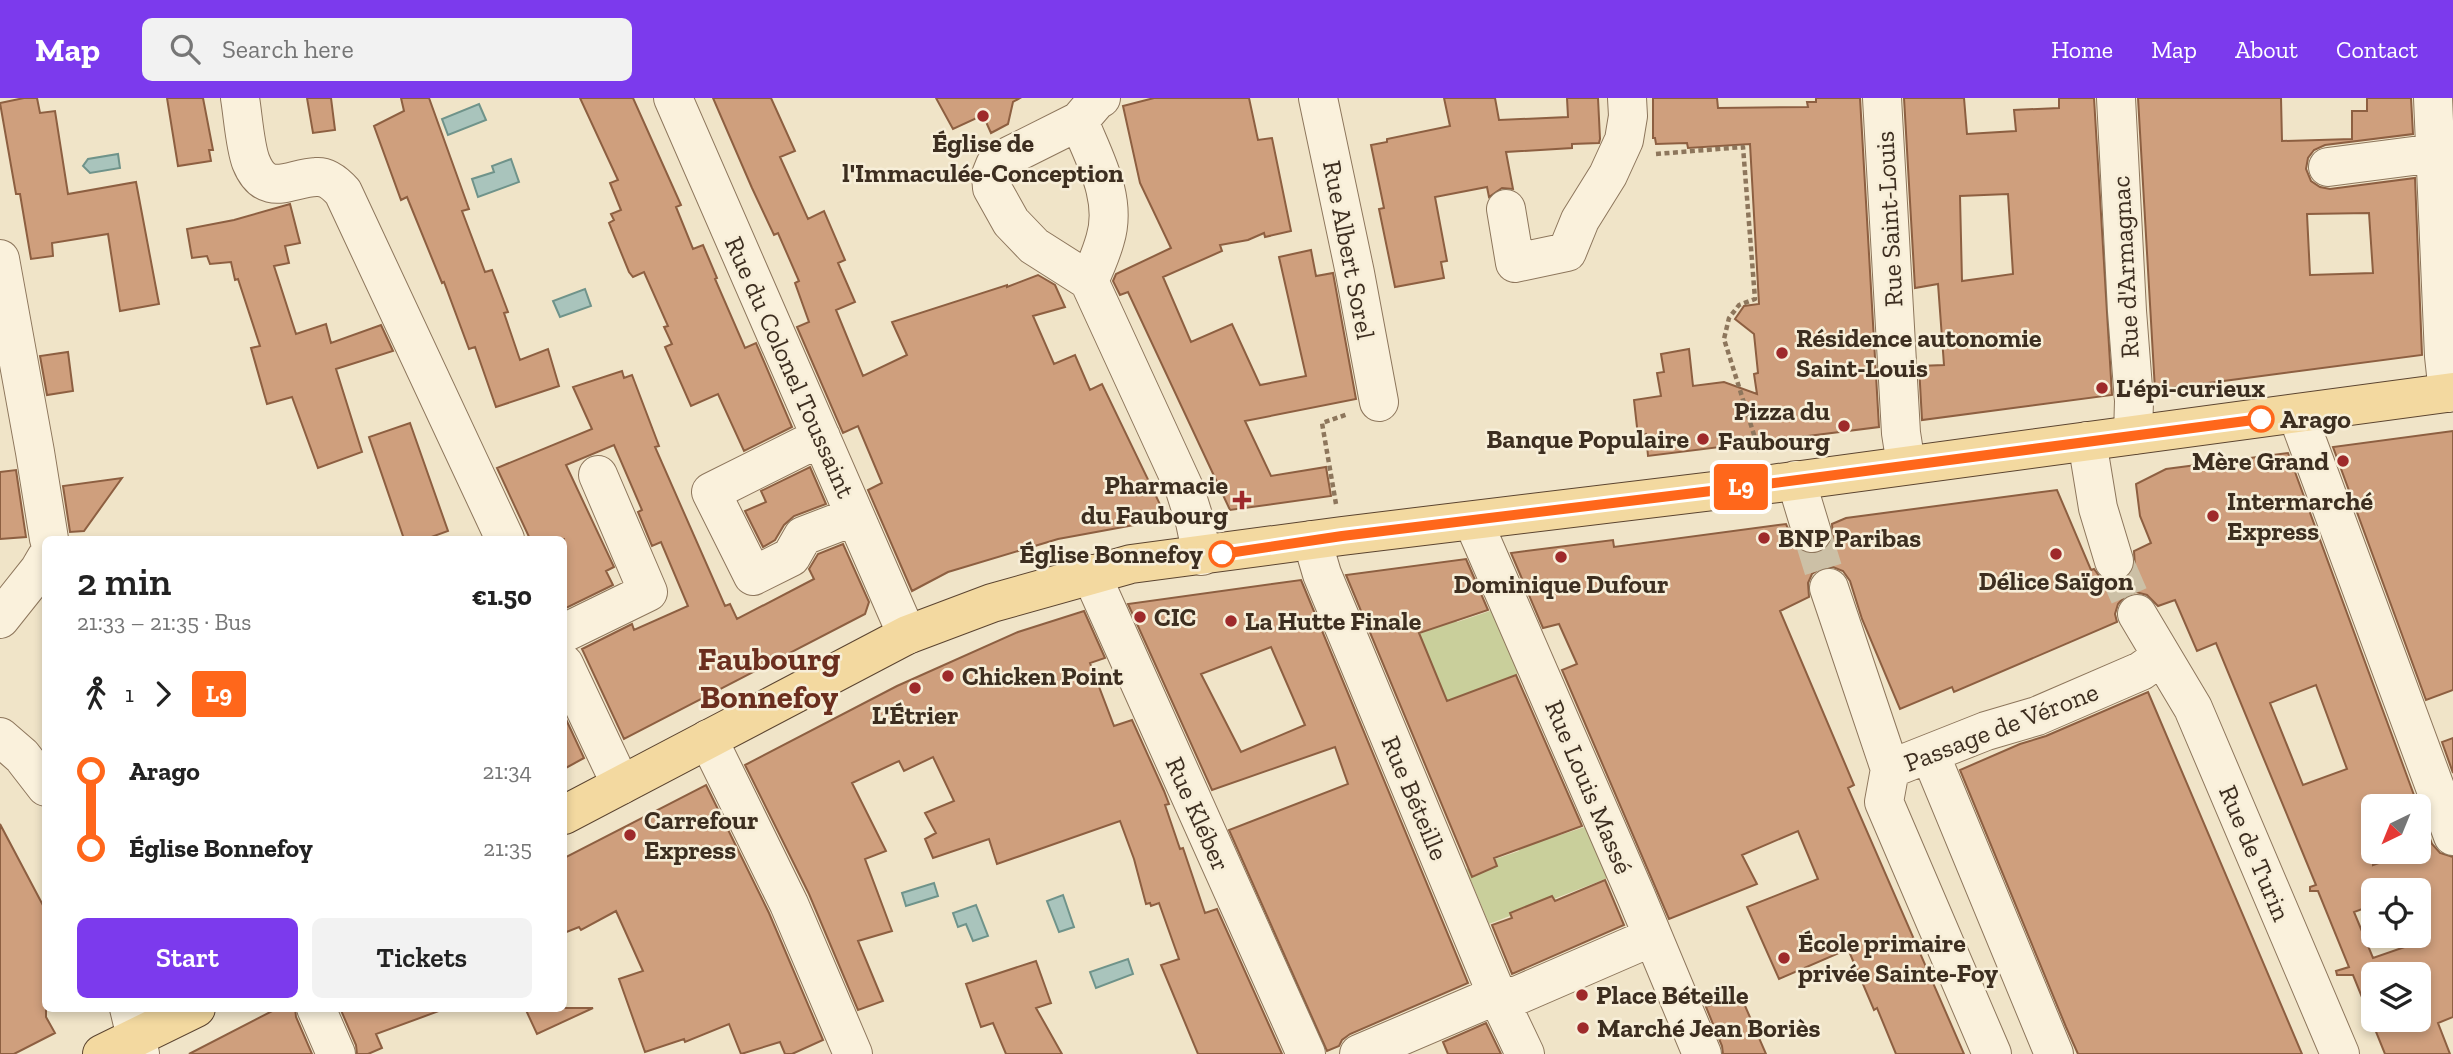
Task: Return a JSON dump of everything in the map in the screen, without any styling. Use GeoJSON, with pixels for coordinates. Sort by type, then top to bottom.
{"type":"FeatureCollection","features":[{"type":"Feature","properties":{"kind":"main road"},"geometry":{"type":"LineString","coordinates":[[567,813],[907,635],[992,603],[1131,564],[1784,482],[2451,392]]}},
{"type":"Feature","properties":{"kind":"main road"},"geometry":{"type":"LineString","coordinates":[[126,1039],[187,1012]]}},
{"type":"Feature","properties":{"kind":"street"},"geometry":{"type":"LineString","coordinates":[[240,98],[251,163],[263,179],[277,186],[318,176],[333,181],[343,192],[504,536]]}},
{"type":"Feature","properties":{"kind":"street","name":"Rue du Colonel Toussaint"},"geometry":{"type":"LineString","coordinates":[[673,98],[907,635]]}},
{"type":"Feature","properties":{"kind":"street","name":"Rue Albert Sorel"},"geometry":{"type":"LineString","coordinates":[[1318,98],[1379,402]]}},
{"type":"Feature","properties":{"kind":"street"},"geometry":{"type":"LineString","coordinates":[[1506,209],[1515,263],[1567,252],[1580,220],[1608,175],[1624,141],[1628,116],[1627,98]]}},
{"type":"Feature","properties":{"kind":"street","name":"Rue Saint-Louis"},"geometry":{"type":"LineString","coordinates":[[1882,98],[1901,433],[1906,464]]}},
{"type":"Feature","properties":{"kind":"street","name":"Rue d'Armagnac"},"geometry":{"type":"LineString","coordinates":[[2116,98],[2134,401],[2133,435]]}},
{"type":"Feature","properties":{"kind":"street"},"geometry":{"type":"LineString","coordinates":[[2433,98],[2444,356],[2451,392]]}},
{"type":"Feature","properties":{"kind":"street"},"geometry":{"type":"LineString","coordinates":[[1089,281],[1106,238],[1108,205],[1090,110],[995,165],[991,175],[992,188],[1011,222],[1034,246],[1089,281],[1185,490],[1202,556]]}},
{"type":"Feature","properties":{"kind":"street"},"geometry":{"type":"LineString","coordinates":[[2328,167],[2436,153]]}},
{"type":"Feature","properties":{"kind":"street"},"geometry":{"type":"LineString","coordinates":[[0,259],[49,536]]}},
{"type":"Feature","properties":{"kind":"street"},"geometry":{"type":"LineString","coordinates":[[2297,414],[2453,836]]}},
{"type":"Feature","properties":{"kind":"street"},"geometry":{"type":"LineString","coordinates":[[821,437],[711,492],[753,576],[791,557],[803,536],[855,516]]}},
{"type":"Feature","properties":{"kind":"street"},"geometry":{"type":"LineString","coordinates":[[2087,441],[2098,508],[2114,561]]}},
{"type":"Feature","properties":{"kind":"street"},"geometry":{"type":"LineString","coordinates":[[567,632],[648,592],[598,475]]}},
{"type":"Feature","properties":{"kind":"street"},"geometry":{"type":"LineString","coordinates":[[1784,482],[1812,533]]}},
{"type":"Feature","properties":{"kind":"street","name":"Rue Louis Massé"},"geometry":{"type":"LineString","coordinates":[[1473,522],[1702,1054]]}},
{"type":"Feature","properties":{"kind":"street","name":"Rue Béteille"},"geometry":{"type":"LineString","coordinates":[[1327,538],[1322,574],[1497,995],[1525,1054]]}},
{"type":"Feature","properties":{"kind":"street"},"geometry":{"type":"LineString","coordinates":[[0,620],[42,565]]}},
{"type":"Feature","properties":{"kind":"street","name":"Rue Kléber"},"geometry":{"type":"LineString","coordinates":[[1091,574],[1306,1054]]}},
{"type":"Feature","properties":{"kind":"street","name":"Passage de Vérone"},"geometry":{"type":"LineString","coordinates":[[1829,588],[1890,769],[1986,731],[2036,716],[2140,671],[2162,656]]}},
{"type":"Feature","properties":{"kind":"street"},"geometry":{"type":"LineString","coordinates":[[2137,614],[2162,656]]}},
{"type":"Feature","properties":{"kind":"street","name":"Rue de Turin"},"geometry":{"type":"LineString","coordinates":[[2162,656],[2193,708],[2340,1054]]}},
{"type":"Feature","properties":{"kind":"street"},"geometry":{"type":"LineString","coordinates":[[567,670],[621,785]]}},
{"type":"Feature","properties":{"kind":"street"},"geometry":{"type":"LineString","coordinates":[[0,737],[22,756],[42,782]]}},
{"type":"Feature","properties":{"kind":"street"},"geometry":{"type":"LineString","coordinates":[[708,738],[789,904],[853,1054]]}},
{"type":"Feature","properties":{"kind":"street"},"geometry":{"type":"LineString","coordinates":[[1930,754],[2054,1054]]}},
{"type":"Feature","properties":{"kind":"street"},"geometry":{"type":"LineString","coordinates":[[1890,769],[1884,802],[1992,1054]]}},
{"type":"Feature","properties":{"kind":"street"},"geometry":{"type":"LineString","coordinates":[[1359,1054],[1497,995],[1516,996],[1652,937]]}},
{"type":"Feature","properties":{"kind":"street"},"geometry":{"type":"LineString","coordinates":[[318,1012],[336,1054]]}},
{"type":"Feature","properties":{"kind":"path"},"geometry":{"type":"LineString","coordinates":[[1624,141],[1644,154],[1743,147],[1755,299],[1740,305],[1729,318],[1724,339],[1750,428],[1784,482]]}},
{"type":"Feature","properties":{"kind":"path"},"geometry":{"type":"LineString","coordinates":[[1327,538],[1322,423],[1379,402]]}},
{"type":"Feature","properties":{"kind":"green space"},"geometry":{"type":"Polygon","coordinates":[[[1499,608],[1526,671],[1462,695],[1437,713],[1403,631],[1451,611],[1457,622],[1499,608]]]}},
{"type":"Feature","properties":{"kind":"green space"},"geometry":{"type":"Polygon","coordinates":[[[1542,801],[1557,836],[1591,825],[1613,876],[1489,924],[1466,869],[1519,851],[1504,816],[1542,801]]]}},
{"type":"Feature","properties":{"kind":"water"},"geometry":{"type":"Polygon","coordinates":[[[479,104],[486,120],[448,135],[442,119],[479,104]]]}},
{"type":"Feature","properties":{"kind":"water"},"geometry":{"type":"Polygon","coordinates":[[[118,154],[120,168],[90,173],[83,166],[88,159],[118,154]]]}},
{"type":"Feature","properties":{"kind":"water"},"geometry":{"type":"Polygon","coordinates":[[[511,159],[519,182],[478,197],[472,179],[494,172],[492,166],[511,159]]]}},
{"type":"Feature","properties":{"kind":"water"},"geometry":{"type":"Polygon","coordinates":[[[585,289],[591,306],[560,317],[553,301],[585,289]]]}},
{"type":"Feature","properties":{"kind":"water"},"geometry":{"type":"Polygon","coordinates":[[[934,883],[938,896],[906,906],[902,893],[934,883]]]}},
{"type":"Feature","properties":{"kind":"water"},"geometry":{"type":"Polygon","coordinates":[[[1063,895],[1074,927],[1059,932],[1047,901],[1063,895]]]}},
{"type":"Feature","properties":{"kind":"water"},"geometry":{"type":"Polygon","coordinates":[[[976,905],[988,936],[973,941],[966,924],[958,927],[953,913],[976,905]]]}},
{"type":"Feature","properties":{"kind":"water"},"geometry":{"type":"Polygon","coordinates":[[[1128,959],[1133,974],[1096,988],[1090,972],[1128,959]]]}},
{"type":"Feature","properties":{"kind":"building"},"geometry":{"type":"Polygon","coordinates":[[[37,98],[40,113],[55,111],[68,194],[136,182],[159,304],[120,311],[108,234],[52,243],[53,256],[31,259],[0,103],[37,98]]]}},
{"type":"Feature","properties":{"kind":"building"},"geometry":{"type":"Polygon","coordinates":[[[167,98],[203,98],[213,150],[209,150],[211,161],[178,166],[167,98]]]}},
{"type":"Feature","properties":{"kind":"building"},"geometry":{"type":"Polygon","coordinates":[[[307,98],[331,98],[335,130],[313,133],[307,98]]]}},
{"type":"Feature","properties":{"kind":"building"},"geometry":{"type":"Polygon","coordinates":[[[401,98],[429,98],[469,209],[462,211],[485,272],[492,270],[508,312],[504,313],[520,360],[548,349],[559,386],[496,407],[475,347],[469,349],[444,282],[442,283],[407,197],[401,200],[374,126],[404,111],[401,98]]]}},
{"type":"Feature","properties":{"kind":"building"},"geometry":{"type":"Polygon","coordinates":[[[580,98],[633,98],[681,205],[676,207],[693,249],[703,245],[745,348],[756,343],[792,427],[744,451],[718,394],[691,406],[665,347],[672,344],[664,327],[668,326],[644,272],[633,277],[629,272],[609,223],[614,220],[611,214],[621,210],[610,183],[618,180],[580,98]]]}},
{"type":"Feature","properties":{"kind":"building"},"geometry":{"type":"Polygon","coordinates":[[[713,98],[771,98],[795,151],[780,157],[808,219],[824,211],[845,260],[838,263],[855,302],[836,310],[863,376],[907,355],[892,322],[1038,275],[1055,285],[1065,307],[1033,316],[1054,364],[1075,355],[1090,390],[1102,384],[1167,519],[1058,539],[948,572],[912,591],[868,490],[882,483],[858,426],[843,433],[797,327],[809,322],[795,283],[799,281],[778,233],[774,235],[713,98]]]}},
{"type":"Feature","properties":{"kind":"building","name":"Église de l'Immaculée-Conception"},"geometry":{"type":"Polygon","coordinates":[[[936,98],[1020,98],[1013,102],[1008,124],[991,133],[983,115],[953,129],[936,98]]]}},
{"type":"Feature","properties":{"kind":"building"},"geometry":{"type":"Polygon","coordinates":[[[1154,98],[1249,98],[1258,140],[1272,138],[1291,231],[1265,237],[1264,233],[1248,240],[1220,245],[1222,251],[1163,277],[1191,342],[1232,324],[1260,385],[1306,376],[1279,257],[1311,250],[1316,276],[1333,273],[1356,399],[1245,421],[1271,476],[1326,467],[1331,496],[1230,510],[1128,292],[1120,295],[1113,281],[1116,274],[1171,248],[1140,183],[1123,106],[1154,98]]]}},
{"type":"Feature","properties":{"kind":"building"},"geometry":{"type":"Polygon","coordinates":[[[1444,98],[1495,98],[1499,120],[1568,117],[1567,98],[1598,98],[1599,143],[1572,144],[1572,148],[1506,152],[1513,189],[1502,188],[1489,197],[1487,187],[1435,197],[1447,261],[1441,262],[1444,278],[1395,287],[1379,209],[1384,208],[1371,145],[1450,126],[1444,98]]]}},
{"type":"Feature","properties":{"kind":"building"},"geometry":{"type":"Polygon","coordinates":[[[1653,98],[1717,98],[1718,108],[1808,107],[1807,102],[1816,102],[1816,98],[1860,98],[1879,427],[1648,456],[1646,434],[1638,436],[1634,400],[1661,396],[1657,373],[1664,372],[1661,354],[1689,349],[1693,386],[1724,382],[1757,394],[1754,334],[1735,319],[1744,306],[1759,304],[1750,144],[1688,148],[1687,143],[1656,144],[1653,138],[1653,98]]]}},
{"type":"Feature","properties":{"kind":"building"},"geometry":{"type":"Polygon","coordinates":[[[1904,98],[1964,98],[1967,134],[2016,131],[2014,110],[2059,108],[2059,98],[2094,98],[2112,395],[1922,420],[1919,366],[1944,365],[1938,284],[1915,288],[1904,98]],[[2008,194],[1960,196],[1962,281],[2013,274],[2008,194]]]}},
{"type":"Feature","properties":{"kind":"building"},"geometry":{"type":"Polygon","coordinates":[[[2138,98],[2281,98],[2282,141],[2352,139],[2352,111],[2367,111],[2367,98],[2411,98],[2413,134],[2325,145],[2314,150],[2308,158],[2306,169],[2311,181],[2330,189],[2415,178],[2422,355],[2155,390],[2138,98]],[[2369,213],[2307,214],[2310,275],[2373,273],[2369,213]]]}},
{"type":"Feature","properties":{"kind":"building"},"geometry":{"type":"Polygon","coordinates":[[[290,204],[300,243],[285,246],[289,263],[274,266],[296,334],[326,324],[331,343],[381,325],[393,351],[336,369],[362,452],[318,468],[292,397],[267,404],[251,348],[260,346],[231,262],[210,264],[207,256],[192,258],[187,229],[234,220],[290,204]]]}},
{"type":"Feature","properties":{"kind":"building"},"geometry":{"type":"Polygon","coordinates":[[[68,352],[73,391],[47,395],[40,356],[68,352]]]}},
{"type":"Feature","properties":{"kind":"building"},"geometry":{"type":"Polygon","coordinates":[[[622,371],[624,378],[632,375],[659,446],[655,447],[725,606],[730,604],[737,619],[814,579],[809,569],[818,554],[843,544],[869,602],[865,614],[624,739],[582,649],[632,624],[634,630],[688,606],[661,542],[652,546],[638,512],[642,510],[614,445],[566,465],[614,567],[606,571],[613,585],[567,608],[567,536],[529,536],[497,468],[592,429],[573,387],[622,371]]]}},
{"type":"Feature","properties":{"kind":"building"},"geometry":{"type":"Polygon","coordinates":[[[410,423],[448,531],[434,536],[403,536],[369,437],[410,423]]]}},
{"type":"Feature","properties":{"kind":"building"},"geometry":{"type":"Polygon","coordinates":[[[2453,431],[2453,690],[2426,700],[2333,447],[2453,431]]]}},
{"type":"Feature","properties":{"kind":"building"},"geometry":{"type":"Polygon","coordinates":[[[2288,453],[2414,794],[2361,794],[2361,864],[2431,864],[2431,841],[2440,853],[2453,857],[2453,1017],[2438,1023],[2450,1054],[2385,1054],[2376,1032],[2431,1032],[2431,962],[2361,962],[2361,995],[2353,975],[2337,975],[2336,971],[2349,967],[2318,891],[2310,891],[2310,887],[2316,885],[2216,643],[2197,651],[2175,600],[2158,606],[2147,595],[2136,592],[2126,595],[2118,604],[2115,614],[2117,622],[1954,692],[1952,687],[1900,709],[1862,619],[1850,581],[1843,571],[1833,567],[1821,568],[1812,574],[1808,583],[1809,597],[1780,611],[1854,785],[1848,788],[1964,1054],[1896,1054],[1848,949],[1779,979],[1747,907],[1818,879],[1798,831],[1742,855],[1757,884],[1669,919],[1562,670],[1577,664],[1559,624],[1543,628],[1511,553],[1613,540],[1614,547],[1786,524],[1797,548],[1806,554],[1818,554],[1827,548],[1833,539],[1832,524],[1846,518],[2057,490],[2091,570],[2094,569],[2108,582],[2120,582],[2129,576],[2135,567],[2134,551],[2151,543],[2140,516],[2136,484],[2166,469],[2288,453]],[[2316,685],[2270,703],[2303,785],[2347,769],[2316,685]]]}},
{"type":"Feature","properties":{"kind":"building"},"geometry":{"type":"Polygon","coordinates":[[[810,467],[826,504],[794,516],[784,525],[775,540],[763,547],[745,511],[766,502],[761,491],[810,467]]]}},
{"type":"Feature","properties":{"kind":"building"},"geometry":{"type":"Polygon","coordinates":[[[16,470],[26,537],[0,539],[0,472],[16,470]]]}},
{"type":"Feature","properties":{"kind":"building"},"geometry":{"type":"Polygon","coordinates":[[[122,478],[84,531],[70,532],[63,486],[122,478]]]}},
{"type":"Feature","properties":{"kind":"building"},"geometry":{"type":"Polygon","coordinates":[[[1466,559],[1488,610],[1419,633],[1447,701],[1516,675],[1582,826],[1494,858],[1497,866],[1472,877],[1346,575],[1466,559]]]}},
{"type":"Feature","properties":{"kind":"building"},"geometry":{"type":"Polygon","coordinates":[[[1301,580],[1468,983],[1350,1034],[1339,1046],[1327,1051],[1229,830],[1348,784],[1335,747],[1212,790],[1128,604],[1301,580]],[[1271,647],[1201,674],[1241,752],[1305,725],[1271,647]]]}},
{"type":"Feature","properties":{"kind":"building"},"geometry":{"type":"Polygon","coordinates":[[[1084,611],[1105,658],[1090,663],[1114,726],[1132,720],[1169,804],[1165,805],[1205,913],[1217,909],[1282,1054],[1198,1054],[1161,965],[1179,959],[1159,903],[1151,906],[1150,903],[1146,904],[1120,821],[997,864],[989,839],[933,858],[925,839],[936,833],[925,813],[954,801],[933,757],[904,771],[899,761],[852,783],[886,851],[865,859],[892,931],[858,941],[883,1001],[858,1010],[809,894],[745,765],[897,686],[1018,632],[1084,611]]]}},
{"type":"Feature","properties":{"kind":"building"},"geometry":{"type":"Polygon","coordinates":[[[2148,692],[2302,1054],[2078,1054],[2066,1027],[1960,770],[2148,692]]]}},
{"type":"Feature","properties":{"kind":"building"},"geometry":{"type":"Polygon","coordinates":[[[567,721],[584,758],[567,767],[567,721]]]}},
{"type":"Feature","properties":{"kind":"building"},"geometry":{"type":"Polygon","coordinates":[[[2453,738],[2453,773],[2442,742],[2453,738]]]}},
{"type":"Feature","properties":{"kind":"building"},"geometry":{"type":"Polygon","coordinates":[[[706,785],[769,913],[823,1040],[792,1054],[785,1054],[780,1042],[741,1054],[729,1024],[685,1042],[684,1039],[645,1052],[619,979],[643,971],[616,911],[581,930],[579,927],[567,932],[567,856],[706,785]]]}},
{"type":"Feature","properties":{"kind":"building"},"geometry":{"type":"Polygon","coordinates":[[[0,824],[42,903],[42,1012],[46,1012],[55,1033],[14,1054],[0,1054],[0,824]]]}},
{"type":"Feature","properties":{"kind":"building"},"geometry":{"type":"Polygon","coordinates":[[[1605,880],[1624,925],[1512,974],[1492,925],[1512,918],[1510,913],[1552,896],[1555,901],[1605,880]]]}},
{"type":"Feature","properties":{"kind":"building"},"geometry":{"type":"Polygon","coordinates":[[[1036,961],[1051,1003],[1036,1008],[1062,1054],[1006,1054],[993,1023],[981,1027],[966,984],[1036,961]]]}},
{"type":"Feature","properties":{"kind":"building"},"geometry":{"type":"Polygon","coordinates":[[[1739,992],[1766,1054],[1723,1054],[1706,1007],[1739,992]]]}},
{"type":"Feature","properties":{"kind":"building"},"geometry":{"type":"Polygon","coordinates":[[[567,1008],[593,1008],[537,1034],[527,1012],[567,1012],[567,1008]]]}},
{"type":"Feature","properties":{"kind":"building"},"geometry":{"type":"Polygon","coordinates":[[[270,1012],[295,1012],[312,1054],[189,1054],[270,1012]]]}},
{"type":"Feature","properties":{"kind":"building"},"geometry":{"type":"Polygon","coordinates":[[[342,1012],[436,1012],[376,1034],[382,1048],[368,1054],[357,1054],[356,1045],[342,1012]]]}},
{"type":"Feature","properties":{"kind":"building"},"geometry":{"type":"Polygon","coordinates":[[[1486,1023],[1501,1054],[1448,1054],[1443,1042],[1486,1023]]]}},
{"type":"Feature","properties":{"kind":"tunnel"},"geometry":{"type":"LineString","coordinates":[[1812,533],[1829,588]]}},
{"type":"Feature","properties":{"kind":"tunnel"},"geometry":{"type":"LineString","coordinates":[[2114,561],[2137,614]]}},
{"type":"Feature","properties":{"kind":"bus line","name":"L9"},"geometry":{"type":"LineString","coordinates":[[1222,554],[1342,536],[1473,522],[2261,419]]}},
{"type":"Feature","properties":{"kind":"place","name":"Église de l'Immaculée-Conception"},"geometry":{"type":"Point","coordinates":[983,116]}},
{"type":"Feature","properties":{"kind":"place","name":"Résidence autonomie Saint-Louis"},"geometry":{"type":"Point","coordinates":[1782,353]}},
{"type":"Feature","properties":{"kind":"place","name":"L'épi-curieux"},"geometry":{"type":"Point","coordinates":[2102,388]}},
{"type":"Feature","properties":{"kind":"place","name":"Arago"},"geometry":{"type":"Point","coordinates":[2261,419]}},
{"type":"Feature","properties":{"kind":"place","name":"Pizza du Faubourg"},"geometry":{"type":"Point","coordinates":[1844,426]}},
{"type":"Feature","properties":{"kind":"place","name":"Banque Populaire"},"geometry":{"type":"Point","coordinates":[1703,439]}},
{"type":"Feature","properties":{"kind":"place","name":"Mère Grand"},"geometry":{"type":"Point","coordinates":[2343,461]}},
{"type":"Feature","properties":{"kind":"place","name":"Pharmacie du Faubourg"},"geometry":{"type":"Point","coordinates":[1242,500]}},
{"type":"Feature","properties":{"kind":"place","name":"Intermarché Express"},"geometry":{"type":"Point","coordinates":[2213,516]}},
{"type":"Feature","properties":{"kind":"place","name":"BNP Paribas"},"geometry":{"type":"Point","coordinates":[1764,538]}},
{"type":"Feature","properties":{"kind":"place","name":"Église Bonnefoy"},"geometry":{"type":"Point","coordinates":[1222,554]}},
{"type":"Feature","properties":{"kind":"place","name":"Délice Saïgon"},"geometry":{"type":"Point","coordinates":[2056,554]}},
{"type":"Feature","properties":{"kind":"place","name":"Dominique Dufour"},"geometry":{"type":"Point","coordinates":[1561,557]}},
{"type":"Feature","properties":{"kind":"place","name":"CIC"},"geometry":{"type":"Point","coordinates":[1140,617]}},
{"type":"Feature","properties":{"kind":"place","name":"La Hutte Finale"},"geometry":{"type":"Point","coordinates":[1231,621]}},
{"type":"Feature","properties":{"kind":"place","name":"Chicken Point"},"geometry":{"type":"Point","coordinates":[948,676]}},
{"type":"Feature","properties":{"kind":"place","name":"L'Étrier"},"geometry":{"type":"Point","coordinates":[915,688]}},
{"type":"Feature","properties":{"kind":"place","name":"Carrefour Express"},"geometry":{"type":"Point","coordinates":[630,835]}},
{"type":"Feature","properties":{"kind":"place","name":"École primaire privée Sainte-Foy"},"geometry":{"type":"Point","coordinates":[1784,958]}},
{"type":"Feature","properties":{"kind":"place","name":"Place Béteille"},"geometry":{"type":"Point","coordinates":[1582,995]}},
{"type":"Feature","properties":{"kind":"place","name":"Marché Jean Boriès"},"geometry":{"type":"Point","coordinates":[1583,1028]}},
{"type":"Feature","properties":{"kind":"district","name":"Faubourg Bonnefoy"},"geometry":{"type":"Point","coordinates":[769,677]}}]}
